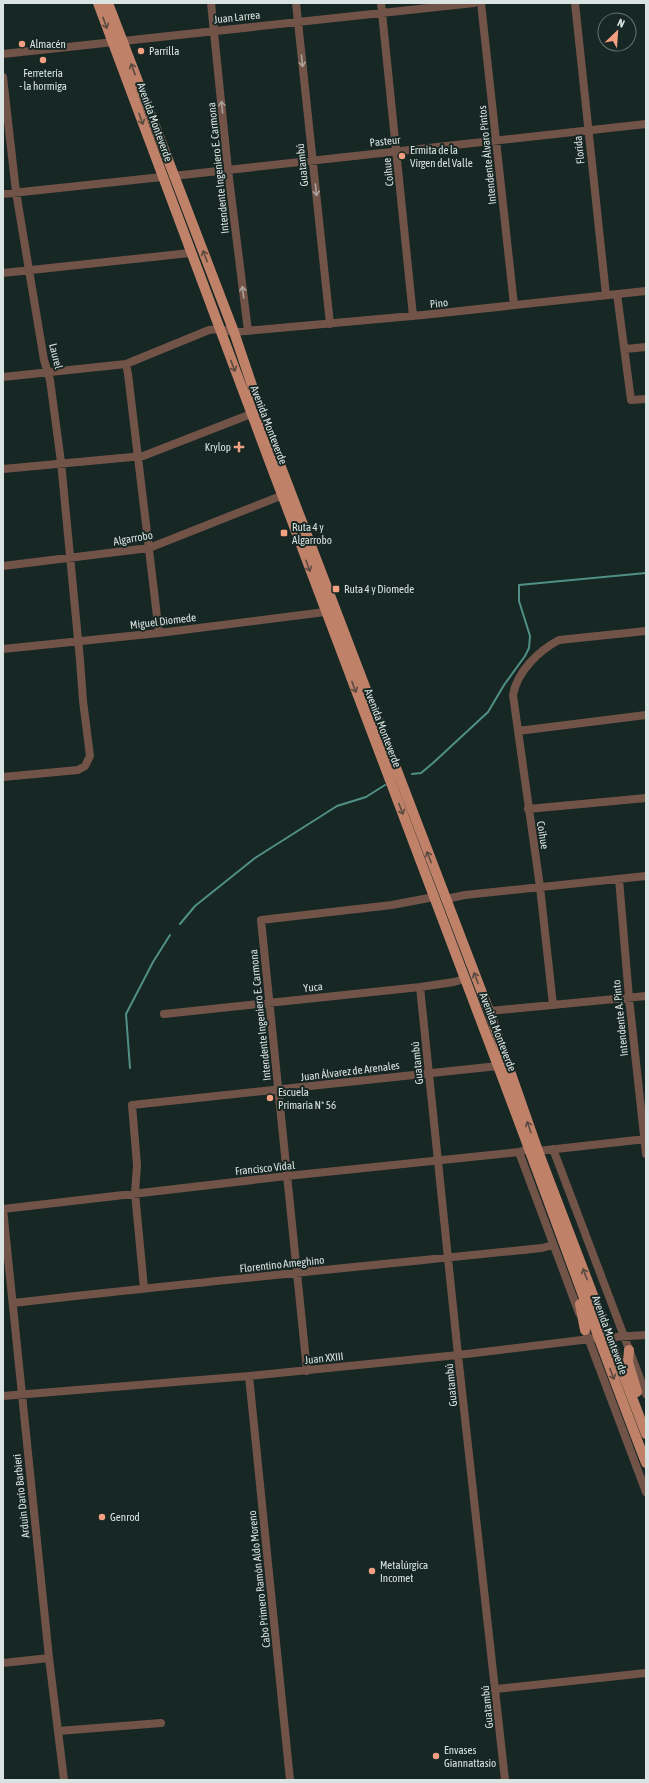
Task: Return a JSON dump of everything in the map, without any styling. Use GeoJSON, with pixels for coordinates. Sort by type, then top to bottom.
{"type":"FeatureCollection","features":[{"type":"Feature","properties":{"kind":"main road","name":"Avenida Monteverde"},"geometry":{"type":"LineString","coordinates":[[98,3],[118,43],[173,176],[234,332],[268,433],[489,1011],[528,1151],[609,1337],[645,1431]]}},
{"type":"Feature","properties":{"kind":"main road","name":"Avenida Monteverde"},"geometry":{"type":"LineString","coordinates":[[108,3],[118,43],[162,177],[190,253],[283,495],[325,612],[498,1066],[528,1151],[569,1258],[590,1336],[646,1463]]}},
{"type":"Feature","properties":{"kind":"main road"},"geometry":{"type":"LineString","coordinates":[[569,1258],[568,1268],[590,1336]]}},
{"type":"Feature","properties":{"kind":"main road"},"geometry":{"type":"LineString","coordinates":[[629,1350],[628,1362],[644,1415],[645,1431]]}},
{"type":"Feature","properties":{"kind":"street","name":"Intendente Ingeniero E. Carmona"},"geometry":{"type":"LineString","coordinates":[[211,3],[228,170],[248,331]]}},
{"type":"Feature","properties":{"kind":"street","name":"Guatambú"},"geometry":{"type":"LineString","coordinates":[[296,3],[330,324]]}},
{"type":"Feature","properties":{"kind":"street","name":"Coihue"},"geometry":{"type":"LineString","coordinates":[[381,3],[413,316]]}},
{"type":"Feature","properties":{"kind":"street","name":"Juan Larrea"},"geometry":{"type":"LineString","coordinates":[[3,54],[118,43],[214,31],[474,3]]}},
{"type":"Feature","properties":{"kind":"street","name":"Intendente Álvaro Pintos"},"geometry":{"type":"LineString","coordinates":[[481,3],[514,305]]}},
{"type":"Feature","properties":{"kind":"street","name":"Florida"},"geometry":{"type":"LineString","coordinates":[[575,3],[606,295]]}},
{"type":"Feature","properties":{"kind":"street","name":"Laurel"},"geometry":{"type":"LineString","coordinates":[[3,77],[16,192],[28,271],[44,360],[48,372],[61,462],[83,701],[90,756],[88,762],[78,770],[3,777]]}},
{"type":"Feature","properties":{"kind":"street","name":"Pasteur"},"geometry":{"type":"LineString","coordinates":[[173,176],[313,159],[646,124]]}},
{"type":"Feature","properties":{"kind":"street"},"geometry":{"type":"LineString","coordinates":[[3,194],[162,177]]}},
{"type":"Feature","properties":{"kind":"street"},"geometry":{"type":"LineString","coordinates":[[3,273],[190,253]]}},
{"type":"Feature","properties":{"kind":"street","name":"Pino"},"geometry":{"type":"LineString","coordinates":[[219,329],[234,332],[330,324],[646,290]]}},
{"type":"Feature","properties":{"kind":"street"},"geometry":{"type":"LineString","coordinates":[[617,294],[631,400],[646,399]]}},
{"type":"Feature","properties":{"kind":"street"},"geometry":{"type":"LineString","coordinates":[[3,377],[126,364],[208,330],[219,329]]}},
{"type":"Feature","properties":{"kind":"street"},"geometry":{"type":"LineString","coordinates":[[625,349],[646,347]]}},
{"type":"Feature","properties":{"kind":"street"},"geometry":{"type":"LineString","coordinates":[[126,364],[159,633]]}},
{"type":"Feature","properties":{"kind":"street"},"geometry":{"type":"LineString","coordinates":[[3,469],[61,462],[138,457],[251,414]]}},
{"type":"Feature","properties":{"kind":"street","name":"Algarrobo"},"geometry":{"type":"LineString","coordinates":[[3,566],[70,559],[149,548],[283,495]]}},
{"type":"Feature","properties":{"kind":"street","name":"Miguel Diomede"},"geometry":{"type":"LineString","coordinates":[[3,649],[159,633],[325,612]]}},
{"type":"Feature","properties":{"kind":"street","name":"Coihue"},"geometry":{"type":"LineString","coordinates":[[553,1005],[540,887],[513,695],[515,684],[524,670],[548,647],[559,640],[646,631]]}},
{"type":"Feature","properties":{"kind":"street"},"geometry":{"type":"LineString","coordinates":[[518,730],[646,715]]}},
{"type":"Feature","properties":{"kind":"street"},"geometry":{"type":"LineString","coordinates":[[528,809],[646,798]]}},
{"type":"Feature","properties":{"kind":"street"},"geometry":{"type":"LineString","coordinates":[[446,899],[464,895],[646,876]]}},
{"type":"Feature","properties":{"kind":"street","name":"Intendente A. Pinto"},"geometry":{"type":"LineString","coordinates":[[619,879],[629,998],[646,1154]]}},
{"type":"Feature","properties":{"kind":"street","name":"Intendente Ingeniero E. Carmona"},"geometry":{"type":"LineString","coordinates":[[307,1371],[261,920],[392,905],[434,897]]}},
{"type":"Feature","properties":{"kind":"street","name":"Yuca"},"geometry":{"type":"LineString","coordinates":[[164,1014],[420,987],[464,979]]}},
{"type":"Feature","properties":{"kind":"street","name":"Guatambú"},"geometry":{"type":"LineString","coordinates":[[420,987],[458,1355],[505,1780]]}},
{"type":"Feature","properties":{"kind":"street"},"geometry":{"type":"LineString","coordinates":[[489,1011],[646,996]]}},
{"type":"Feature","properties":{"kind":"street","name":"Juan Álvarez de Arenales"},"geometry":{"type":"LineString","coordinates":[[135,1193],[137,1165],[132,1106],[498,1066]]}},
{"type":"Feature","properties":{"kind":"street","name":"Francisco Vidal"},"geometry":{"type":"LineString","coordinates":[[3,1209],[287,1176],[439,1162],[645,1139]]}},
{"type":"Feature","properties":{"kind":"street","name":"Avenida Monteverde"},"geometry":{"type":"LineString","coordinates":[[552,1149],[646,1394]]}},
{"type":"Feature","properties":{"kind":"street"},"geometry":{"type":"LineString","coordinates":[[528,1151],[553,1245],[590,1336],[646,1492]]}},
{"type":"Feature","properties":{"kind":"street"},"geometry":{"type":"LineString","coordinates":[[135,1193],[144,1288]]}},
{"type":"Feature","properties":{"kind":"street","name":"Arduin Darío Barbieri"},"geometry":{"type":"LineString","coordinates":[[3,1209],[49,1658],[64,1780]]}},
{"type":"Feature","properties":{"kind":"street","name":"Florentino Ameghino"},"geometry":{"type":"LineString","coordinates":[[13,1303],[144,1288],[449,1258],[542,1248],[553,1245]]}},
{"type":"Feature","properties":{"kind":"street","name":"Juan XXIII"},"geometry":{"type":"LineString","coordinates":[[3,1396],[307,1371],[458,1355],[590,1336],[624,1337],[646,1334]]}},
{"type":"Feature","properties":{"kind":"street","name":"Cabo Primero Ramón Aldo Moreno"},"geometry":{"type":"LineString","coordinates":[[250,1376],[290,1780]]}},
{"type":"Feature","properties":{"kind":"street"},"geometry":{"type":"LineString","coordinates":[[3,1664],[49,1658]]}},
{"type":"Feature","properties":{"kind":"street"},"geometry":{"type":"LineString","coordinates":[[496,1689],[646,1674]]}},
{"type":"Feature","properties":{"kind":"street"},"geometry":{"type":"LineString","coordinates":[[58,1731],[161,1723]]}},
{"type":"Feature","properties":{"kind":"waterway"},"geometry":{"type":"LineString","coordinates":[[412,774],[421,773],[488,712],[504,685],[525,656],[529,648],[530,636],[519,601],[519,585],[646,573]]}},
{"type":"Feature","properties":{"kind":"waterway"},"geometry":{"type":"LineString","coordinates":[[180,924],[195,906],[255,858],[337,806],[366,797],[385,785]]}},
{"type":"Feature","properties":{"kind":"waterway"},"geometry":{"type":"LineString","coordinates":[[130,1068],[126,1014],[153,962],[170,935]]}},
{"type":"Feature","properties":{"kind":"place","name":"Almacén"},"geometry":{"type":"Point","coordinates":[22,44]}},
{"type":"Feature","properties":{"kind":"place","name":"Parrilla"},"geometry":{"type":"Point","coordinates":[141,51]}},
{"type":"Feature","properties":{"kind":"place","name":"Ferretería - la hormiga"},"geometry":{"type":"Point","coordinates":[43,60]}},
{"type":"Feature","properties":{"kind":"place","name":"Ermita de la Virgen del Valle"},"geometry":{"type":"Point","coordinates":[402,156]}},
{"type":"Feature","properties":{"kind":"place","name":"Krylop"},"geometry":{"type":"Point","coordinates":[239,447]}},
{"type":"Feature","properties":{"kind":"place","name":"Ruta 4 y Algarrobo"},"geometry":{"type":"Point","coordinates":[284,533]}},
{"type":"Feature","properties":{"kind":"place","name":"Ruta 4 y Diomede"},"geometry":{"type":"Point","coordinates":[336,589]}},
{"type":"Feature","properties":{"kind":"place","name":"Escuela Primaria N* 56"},"geometry":{"type":"Point","coordinates":[270,1098]}},
{"type":"Feature","properties":{"kind":"place","name":"Genrod"},"geometry":{"type":"Point","coordinates":[102,1517]}},
{"type":"Feature","properties":{"kind":"place","name":"Metalúrgica Incomet"},"geometry":{"type":"Point","coordinates":[372,1571]}},
{"type":"Feature","properties":{"kind":"place","name":"Envases Giannattasio"},"geometry":{"type":"Point","coordinates":[436,1756]}}]}
